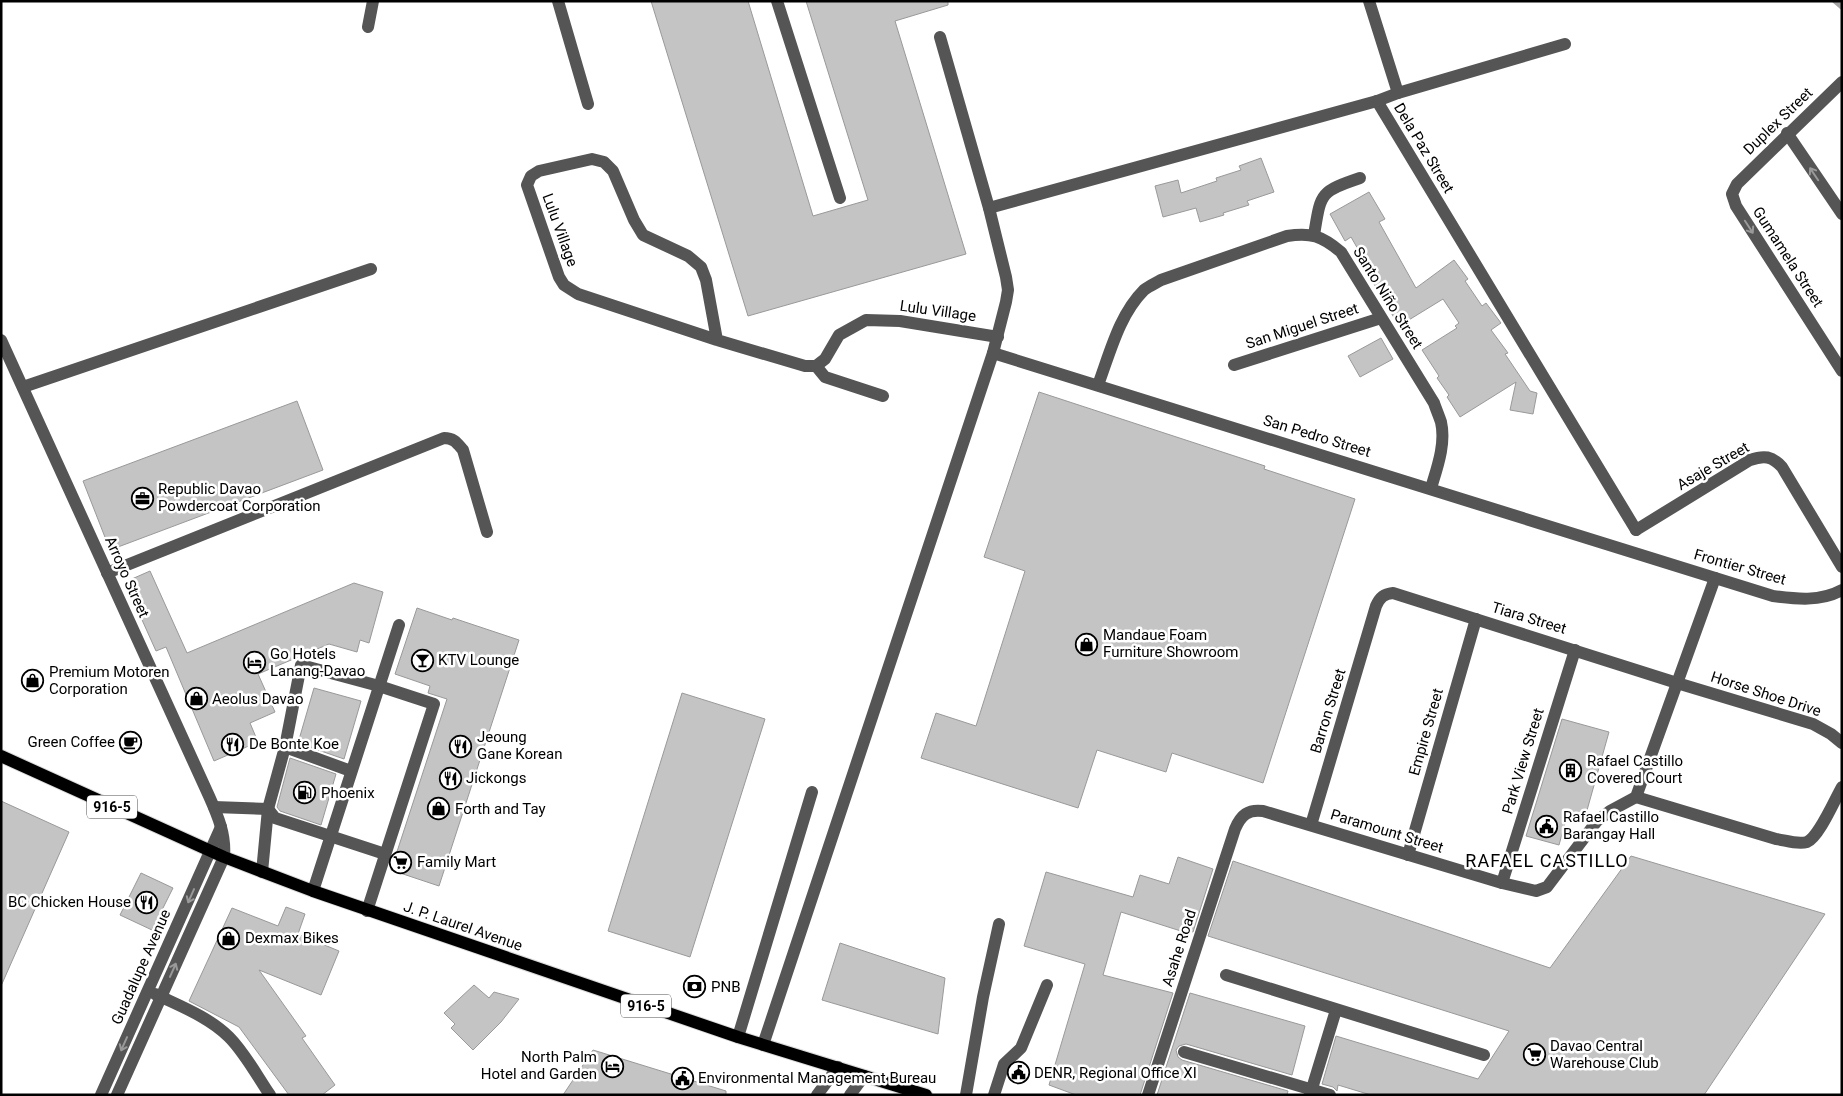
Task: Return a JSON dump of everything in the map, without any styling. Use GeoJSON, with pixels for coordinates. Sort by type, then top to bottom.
{"type":"FeatureCollection","features":[{"type":"Feature","properties":{"kind":"main road","name":"J. P. Laurel Avenue"},"geometry":{"type":"LineString","coordinates":[[1,756],[211,852],[367,911],[738,1037],[926,1095]]}},
{"type":"Feature","properties":{"kind":"street"},"geometry":{"type":"LineString","coordinates":[[368,27],[373,1]]}},
{"type":"Feature","properties":{"kind":"street"},"geometry":{"type":"LineString","coordinates":[[558,1],[588,104]]}},
{"type":"Feature","properties":{"kind":"street"},"geometry":{"type":"LineString","coordinates":[[777,1],[840,198]]}},
{"type":"Feature","properties":{"kind":"street"},"geometry":{"type":"LineString","coordinates":[[1369,1],[1398,93]]}},
{"type":"Feature","properties":{"kind":"street"},"geometry":{"type":"LineString","coordinates":[[763,1045],[993,353],[1008,290],[989,208],[940,37]]}},
{"type":"Feature","properties":{"kind":"street"},"geometry":{"type":"LineString","coordinates":[[1377,101],[1398,93],[1565,44]]}},
{"type":"Feature","properties":{"kind":"street","name":"Duplex Street"},"geometry":{"type":"LineString","coordinates":[[1737,184],[1787,133],[1842,82]]}},
{"type":"Feature","properties":{"kind":"street","name":"Dela Paz Street"},"geometry":{"type":"LineString","coordinates":[[989,208],[1377,101],[1636,530]]}},
{"type":"Feature","properties":{"kind":"street"},"geometry":{"type":"LineString","coordinates":[[1787,133],[1842,214]]}},
{"type":"Feature","properties":{"kind":"street","name":"Lulu Village"},"geometry":{"type":"LineString","coordinates":[[716,340],[706,280],[701,267],[688,256],[643,235],[634,220],[613,170],[604,162],[592,159],[539,171],[531,176],[527,185],[560,277],[564,285],[578,294],[716,340],[792,364],[816,366],[825,359],[839,335],[866,320],[900,321],[998,336]]}},
{"type":"Feature","properties":{"kind":"street"},"geometry":{"type":"LineString","coordinates":[[1098,385],[1120,326],[1133,304],[1146,289],[1161,280],[1287,236],[1314,235],[1319,204],[1323,196],[1335,186],[1360,178]]}},
{"type":"Feature","properties":{"kind":"street","name":"Gumamela Street"},"geometry":{"type":"LineString","coordinates":[[1737,184],[1732,194],[1736,206],[1842,371]]}},
{"type":"Feature","properties":{"kind":"street","name":"Santo Niño Street"},"geometry":{"type":"LineString","coordinates":[[1314,235],[1329,242],[1341,252],[1434,403],[1441,423],[1442,442],[1439,462],[1431,488]]}},
{"type":"Feature","properties":{"kind":"street"},"geometry":{"type":"LineString","coordinates":[[23,387],[371,269]]}},
{"type":"Feature","properties":{"kind":"street","name":"San Miguel Street"},"geometry":{"type":"LineString","coordinates":[[1234,365],[1381,318]]}},
{"type":"Feature","properties":{"kind":"street","name":"Arroyo Street"},"geometry":{"type":"LineString","coordinates":[[1,340],[214,807],[224,840],[224,857]]}},
{"type":"Feature","properties":{"kind":"street","name":"San Pedro Street"},"geometry":{"type":"LineString","coordinates":[[993,353],[1431,488],[1630,552]]}},
{"type":"Feature","properties":{"kind":"street"},"geometry":{"type":"LineString","coordinates":[[816,366],[825,377],[883,396]]}},
{"type":"Feature","properties":{"kind":"street"},"geometry":{"type":"LineString","coordinates":[[107,573],[444,438],[450,438],[457,442],[463,450],[486,532]]}},
{"type":"Feature","properties":{"kind":"street","name":"Asaje Street"},"geometry":{"type":"LineString","coordinates":[[1636,530],[1750,460],[1759,456],[1768,456],[1776,460],[1782,467],[1842,568]]}},
{"type":"Feature","properties":{"kind":"street"},"geometry":{"type":"LineString","coordinates":[[1630,552],[1636,530]]}},
{"type":"Feature","properties":{"kind":"street","name":"Frontier Street"},"geometry":{"type":"LineString","coordinates":[[1630,552],[1773,596],[1798,599],[1820,598],[1842,590]]}},
{"type":"Feature","properties":{"kind":"street"},"geometry":{"type":"LineString","coordinates":[[1714,578],[1636,797],[1776,839],[1806,842],[1815,836],[1842,786]]}},
{"type":"Feature","properties":{"kind":"street","name":"Tiara Street"},"geometry":{"type":"LineString","coordinates":[[1376,606],[1379,599],[1386,594],[1393,593],[1677,683]]}},
{"type":"Feature","properties":{"kind":"street","name":"Barron Street"},"geometry":{"type":"LineString","coordinates":[[1311,825],[1376,606]]}},
{"type":"Feature","properties":{"kind":"street","name":"Empire Street"},"geometry":{"type":"LineString","coordinates":[[1408,855],[1476,619]]}},
{"type":"Feature","properties":{"kind":"street"},"geometry":{"type":"LineString","coordinates":[[313,891],[399,625]]}},
{"type":"Feature","properties":{"kind":"street","name":"Park View Street"},"geometry":{"type":"LineString","coordinates":[[1502,883],[1575,650]]}},
{"type":"Feature","properties":{"kind":"street"},"geometry":{"type":"LineString","coordinates":[[262,872],[268,809],[285,746],[301,665],[379,686],[434,704],[367,911]]}},
{"type":"Feature","properties":{"kind":"street","name":"Horse Shoe Drive"},"geometry":{"type":"LineString","coordinates":[[1677,683],[1813,724],[1842,743]]}},
{"type":"Feature","properties":{"kind":"street"},"geometry":{"type":"LineString","coordinates":[[285,746],[352,772]]}},
{"type":"Feature","properties":{"kind":"street"},"geometry":{"type":"LineString","coordinates":[[738,1037],[812,792]]}},
{"type":"Feature","properties":{"kind":"street","name":"Paramount Street"},"geometry":{"type":"LineString","coordinates":[[1244,813],[1253,810],[1263,811],[1502,883],[1536,891],[1547,887],[1597,821],[1610,811],[1636,797]]}},
{"type":"Feature","properties":{"kind":"street"},"geometry":{"type":"LineString","coordinates":[[214,807],[268,809]]}},
{"type":"Feature","properties":{"kind":"street"},"geometry":{"type":"LineString","coordinates":[[268,809],[275,818],[385,854]]}},
{"type":"Feature","properties":{"kind":"street","name":"Asahe Road"},"geometry":{"type":"LineString","coordinates":[[1148,1095],[1234,829],[1244,813]]}},
{"type":"Feature","properties":{"kind":"street"},"geometry":{"type":"LineString","coordinates":[[211,852],[221,827]]}},
{"type":"Feature","properties":{"kind":"street","name":"Guadalupe Avenue"},"geometry":{"type":"LineString","coordinates":[[101,1095],[211,852]]}},
{"type":"Feature","properties":{"kind":"street","name":"Guadalupe Avenue"},"geometry":{"type":"LineString","coordinates":[[117,1095],[224,857]]}},
{"type":"Feature","properties":{"kind":"street"},"geometry":{"type":"LineString","coordinates":[[966,1095],[983,997],[999,924]]}},
{"type":"Feature","properties":{"kind":"street"},"geometry":{"type":"LineString","coordinates":[[1226,975],[1484,1055]]}},
{"type":"Feature","properties":{"kind":"street"},"geometry":{"type":"LineString","coordinates":[[994,1095],[1004,1064],[1021,1048],[1047,984]]}},
{"type":"Feature","properties":{"kind":"street"},"geometry":{"type":"LineString","coordinates":[[148,990],[209,1020],[226,1034],[239,1049],[270,1095]]}},
{"type":"Feature","properties":{"kind":"street"},"geometry":{"type":"LineString","coordinates":[[1311,1092],[1336,1010]]}},
{"type":"Feature","properties":{"kind":"street"},"geometry":{"type":"LineString","coordinates":[[1184,1052],[1311,1092],[1330,1095]]}},
{"type":"Feature","properties":{"kind":"street"},"geometry":{"type":"LineString","coordinates":[[817,1095],[838,1067]]}},
{"type":"Feature","properties":{"kind":"street"},"geometry":{"type":"LineString","coordinates":[[850,1095],[864,1076]]}},
{"type":"Feature","properties":{"kind":"building"},"geometry":{"type":"Polygon","coordinates":[[[651,1],[748,1],[813,216],[868,200],[806,1],[948,1],[948,5],[895,21],[966,254],[748,316],[651,1]]]}},
{"type":"Feature","properties":{"kind":"building"},"geometry":{"type":"Polygon","coordinates":[[[1261,158],[1274,192],[1247,201],[1249,205],[1200,222],[1196,208],[1163,217],[1155,186],[1178,180],[1181,193],[1217,181],[1216,178],[1241,170],[1239,166],[1261,158]]]}},
{"type":"Feature","properties":{"kind":"building"},"geometry":{"type":"Polygon","coordinates":[[[1369,192],[1385,219],[1379,222],[1416,288],[1454,260],[1468,279],[1465,281],[1482,306],[1486,303],[1501,323],[1491,330],[1508,353],[1505,354],[1530,391],[1537,393],[1533,414],[1510,410],[1516,382],[1460,417],[1447,397],[1449,395],[1437,378],[1439,376],[1422,350],[1457,328],[1455,326],[1459,323],[1443,299],[1399,326],[1371,279],[1374,277],[1351,237],[1345,241],[1330,214],[1369,192]]]}},
{"type":"Feature","properties":{"kind":"building"},"geometry":{"type":"Polygon","coordinates":[[[1381,338],[1393,359],[1360,377],[1348,356],[1381,338]]]}},
{"type":"Feature","properties":{"kind":"building"},"geometry":{"type":"Polygon","coordinates":[[[1039,392],[1265,466],[1264,469],[1355,499],[1263,783],[1172,753],[1166,772],[1097,750],[1078,808],[921,758],[936,713],[976,726],[1025,571],[984,557],[1039,392]]]}},
{"type":"Feature","properties":{"kind":"building"},"geometry":{"type":"Polygon","coordinates":[[[297,401],[323,470],[110,550],[83,481],[297,401]]]}},
{"type":"Feature","properties":{"kind":"building"},"geometry":{"type":"Polygon","coordinates":[[[150,571],[187,653],[354,583],[383,592],[369,643],[360,640],[357,652],[329,644],[258,674],[275,712],[250,723],[258,742],[214,761],[166,647],[156,651],[125,582],[150,571]]]}},
{"type":"Feature","properties":{"kind":"building"},"geometry":{"type":"Polygon","coordinates":[[[417,608],[519,640],[439,886],[391,870],[447,699],[428,693],[430,686],[395,674],[417,608]]]}},
{"type":"Feature","properties":{"kind":"building"},"geometry":{"type":"Polygon","coordinates":[[[314,688],[361,701],[344,759],[298,743],[314,688]]]}},
{"type":"Feature","properties":{"kind":"building"},"geometry":{"type":"Polygon","coordinates":[[[682,693],[765,719],[690,957],[608,931],[682,693]]]}},
{"type":"Feature","properties":{"kind":"building","name":"Rafael Castillo Covered Court"},"geometry":{"type":"Polygon","coordinates":[[[1562,719],[1609,732],[1584,821],[1567,816],[1559,845],[1526,836],[1562,719]]]}},
{"type":"Feature","properties":{"kind":"building","name":"Phoenix"},"geometry":{"type":"Polygon","coordinates":[[[290,758],[336,774],[321,825],[280,811],[277,807],[290,758]]]}},
{"type":"Feature","properties":{"kind":"building"},"geometry":{"type":"Polygon","coordinates":[[[1,801],[69,832],[1,986],[1,801]]]}},
{"type":"Feature","properties":{"kind":"building"},"geometry":{"type":"Polygon","coordinates":[[[1631,856],[1825,914],[1704,1095],[1371,1095],[1338,1085],[1337,1091],[1333,1087],[1322,1084],[1336,1036],[1478,1079],[1509,1031],[1208,936],[1233,861],[1550,968],[1631,856]]]}},
{"type":"Feature","properties":{"kind":"building"},"geometry":{"type":"Polygon","coordinates":[[[1178,857],[1213,869],[1193,932],[1185,929],[1184,932],[1121,912],[1103,975],[1173,993],[1140,1095],[1076,1095],[1049,1085],[1085,964],[1024,946],[1046,872],[1133,897],[1140,875],[1169,884],[1178,857]]]}},
{"type":"Feature","properties":{"kind":"building","name":"BC Chicken House"},"geometry":{"type":"Polygon","coordinates":[[[141,873],[173,888],[152,930],[120,915],[141,873]]]}},
{"type":"Feature","properties":{"kind":"building"},"geometry":{"type":"Polygon","coordinates":[[[286,907],[305,914],[298,934],[339,951],[321,995],[259,970],[306,1036],[302,1038],[335,1085],[322,1095],[289,1095],[239,1027],[189,1001],[232,908],[278,926],[286,907]]]}},
{"type":"Feature","properties":{"kind":"building"},"geometry":{"type":"Polygon","coordinates":[[[840,943],[945,978],[938,1034],[822,1000],[840,943]]]}},
{"type":"Feature","properties":{"kind":"building"},"geometry":{"type":"Polygon","coordinates":[[[474,985],[489,998],[494,992],[519,999],[501,1022],[473,1050],[451,1028],[455,1024],[444,1013],[474,985]]]}},
{"type":"Feature","properties":{"kind":"building"},"geometry":{"type":"Polygon","coordinates":[[[1190,993],[1305,1026],[1292,1075],[1186,1044],[1179,1046],[1176,1050],[1178,1057],[1182,1060],[1288,1091],[1287,1095],[1157,1095],[1190,993]]]}},
{"type":"Feature","properties":{"kind":"building","name":"North Palm Hotel and Garden"},"geometry":{"type":"Polygon","coordinates":[[[593,1050],[726,1091],[726,1095],[563,1095],[593,1050]]]}},
{"type":"Feature","properties":{"kind":"waterway"},"geometry":{"type":"LineString","coordinates":[[1835,1],[1842,7]]}},
{"type":"Feature","properties":{"kind":"place","name":"Republic Davao Powdercoat Corporation"},"geometry":{"type":"Point","coordinates":[142,498]}},
{"type":"Feature","properties":{"kind":"place","name":"Mandaue Foam Furniture Showroom"},"geometry":{"type":"Point","coordinates":[1087,644]}},
{"type":"Feature","properties":{"kind":"place","name":"KTV Lounge"},"geometry":{"type":"Point","coordinates":[422,660]}},
{"type":"Feature","properties":{"kind":"place","name":"Go Hotels Lanang-Davao"},"geometry":{"type":"Point","coordinates":[254,663]}},
{"type":"Feature","properties":{"kind":"place","name":"Premium Motoren Corporation"},"geometry":{"type":"Point","coordinates":[33,681]}},
{"type":"Feature","properties":{"kind":"place","name":"Aeolus Davao"},"geometry":{"type":"Point","coordinates":[196,699]}},
{"type":"Feature","properties":{"kind":"place","name":"Green Coffee"},"geometry":{"type":"Point","coordinates":[131,742]}},
{"type":"Feature","properties":{"kind":"place","name":"De Bonte Koe"},"geometry":{"type":"Point","coordinates":[233,744]}},
{"type":"Feature","properties":{"kind":"place","name":"Jeoung Gane Korean"},"geometry":{"type":"Point","coordinates":[461,746]}},
{"type":"Feature","properties":{"kind":"place","name":"Rafael Castillo Covered Court"},"geometry":{"type":"Point","coordinates":[1571,770]}},
{"type":"Feature","properties":{"kind":"place","name":"Jickongs"},"geometry":{"type":"Point","coordinates":[450,778]}},
{"type":"Feature","properties":{"kind":"place","name":"Phoenix"},"geometry":{"type":"Point","coordinates":[305,793]}},
{"type":"Feature","properties":{"kind":"place","name":"Forth and Tay"},"geometry":{"type":"Point","coordinates":[439,809]}},
{"type":"Feature","properties":{"kind":"place","name":"Rafael Castillo Barangay Hall"},"geometry":{"type":"Point","coordinates":[1547,826]}},
{"type":"Feature","properties":{"kind":"place","name":"Family Mart"},"geometry":{"type":"Point","coordinates":[401,862]}},
{"type":"Feature","properties":{"kind":"place","name":"BC Chicken House"},"geometry":{"type":"Point","coordinates":[147,902]}},
{"type":"Feature","properties":{"kind":"place","name":"Dexmax Bikes"},"geometry":{"type":"Point","coordinates":[229,938]}},
{"type":"Feature","properties":{"kind":"place","name":"PNB"},"geometry":{"type":"Point","coordinates":[695,987]}},
{"type":"Feature","properties":{"kind":"place","name":"Davao Central Warehouse Club"},"geometry":{"type":"Point","coordinates":[1534,1055]}},
{"type":"Feature","properties":{"kind":"place","name":"North Palm Hotel and Garden"},"geometry":{"type":"Point","coordinates":[613,1066]}},
{"type":"Feature","properties":{"kind":"place","name":"DENR, Regional Office XI"},"geometry":{"type":"Point","coordinates":[1018,1073]}},
{"type":"Feature","properties":{"kind":"place","name":"Environmental Management Bureau"},"geometry":{"type":"Point","coordinates":[682,1078]}},
{"type":"Feature","properties":{"kind":"district","name":"RAFAEL CASTILLO"},"geometry":{"type":"Point","coordinates":[1547,860]}}]}
